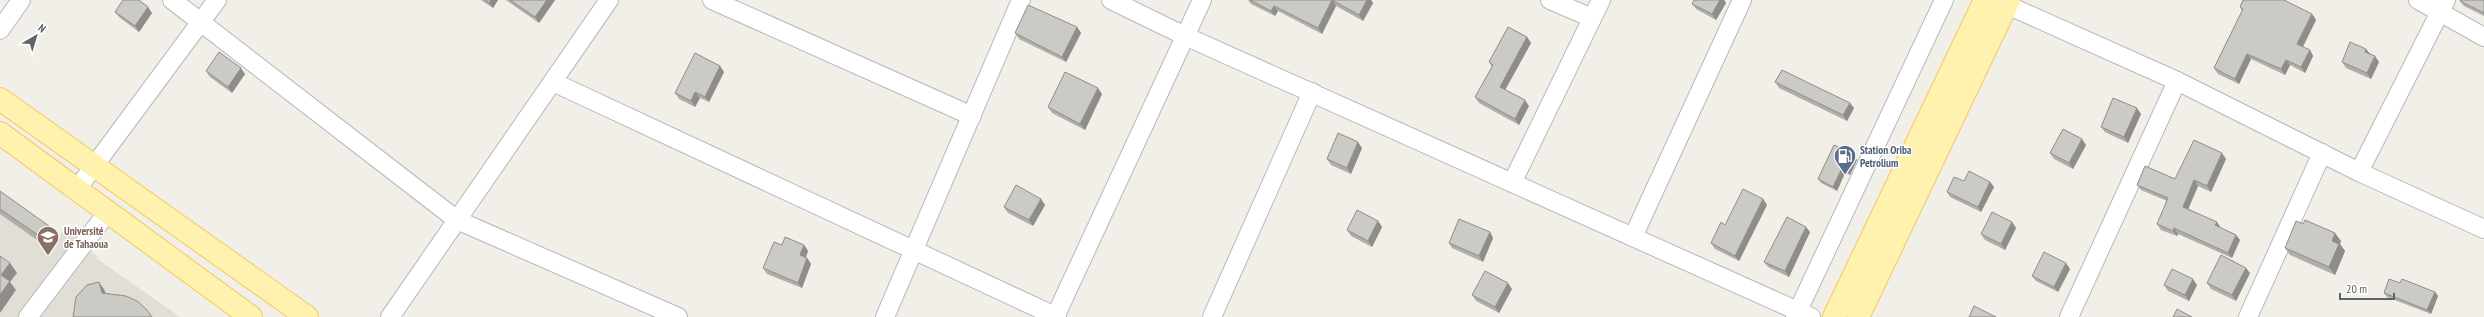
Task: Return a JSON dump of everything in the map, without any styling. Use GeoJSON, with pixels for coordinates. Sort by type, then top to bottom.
{"type":"FeatureCollection","features":[{"type":"Feature","properties":{"kind":"main road"},"geometry":{"type":"LineString","coordinates":[[1834,317],[1986,0]]}},
{"type":"Feature","properties":{"kind":"main road"},"geometry":{"type":"LineString","coordinates":[[1858,317],[2004,2]]}},
{"type":"Feature","properties":{"kind":"main road"},"geometry":{"type":"LineString","coordinates":[[0,99],[307,317]]}},
{"type":"Feature","properties":{"kind":"main road"},"geometry":{"type":"LineString","coordinates":[[0,133],[77,189],[107,213],[251,317]]}},
{"type":"Feature","properties":{"kind":"street"},"geometry":{"type":"LineString","coordinates":[[0,30],[21,0]]}},
{"type":"Feature","properties":{"kind":"street"},"geometry":{"type":"LineString","coordinates":[[172,0],[457,220],[678,317]]}},
{"type":"Feature","properties":{"kind":"street"},"geometry":{"type":"LineString","coordinates":[[77,189],[218,0]]}},
{"type":"Feature","properties":{"kind":"street"},"geometry":{"type":"LineString","coordinates":[[390,317],[609,0]]}},
{"type":"Feature","properties":{"kind":"street"},"geometry":{"type":"LineString","coordinates":[[712,0],[972,116]]}},
{"type":"Feature","properties":{"kind":"street"},"geometry":{"type":"LineString","coordinates":[[885,317],[1021,0]]}},
{"type":"Feature","properties":{"kind":"street"},"geometry":{"type":"LineString","coordinates":[[1111,0],[1185,36],[1633,237],[1801,315],[1944,0]]}},
{"type":"Feature","properties":{"kind":"street"},"geometry":{"type":"LineString","coordinates":[[552,82],[1056,317],[1202,0]]}},
{"type":"Feature","properties":{"kind":"street"},"geometry":{"type":"LineString","coordinates":[[1550,0],[1592,18]]}},
{"type":"Feature","properties":{"kind":"street"},"geometry":{"type":"LineString","coordinates":[[1512,183],[1600,0]]}},
{"type":"Feature","properties":{"kind":"street"},"geometry":{"type":"LineString","coordinates":[[1633,237],[1742,0]]}},
{"type":"Feature","properties":{"kind":"street"},"geometry":{"type":"LineString","coordinates":[[2418,0],[2443,6],[2484,37]]}},
{"type":"Feature","properties":{"kind":"street"},"geometry":{"type":"LineString","coordinates":[[2004,2],[2177,81],[2359,172],[2484,229]]}},
{"type":"Feature","properties":{"kind":"street"},"geometry":{"type":"LineString","coordinates":[[2359,172],[2443,6]]}},
{"type":"Feature","properties":{"kind":"street"},"geometry":{"type":"LineString","coordinates":[[2069,317],[2177,81]]}},
{"type":"Feature","properties":{"kind":"street"},"geometry":{"type":"LineString","coordinates":[[1212,317],[1312,92]]}},
{"type":"Feature","properties":{"kind":"street"},"geometry":{"type":"LineString","coordinates":[[2248,317],[2322,153]]}},
{"type":"Feature","properties":{"kind":"street"},"geometry":{"type":"LineString","coordinates":[[28,317],[107,213]]}},
{"type":"Feature","properties":{"kind":"shaded area","name":"Université de Tahaoua"},"geometry":{"type":"Polygon","coordinates":[[[0,195],[59,236],[64,230],[70,235],[77,231],[91,241],[86,248],[97,256],[96,258],[180,317],[0,317],[0,195]]]}},
{"type":"Feature","properties":{"kind":"building"},"geometry":{"type":"Polygon","coordinates":[[[123,0],[139,0],[148,7],[135,26],[115,12],[123,0]]]}},
{"type":"Feature","properties":{"kind":"building"},"geometry":{"type":"Polygon","coordinates":[[[510,0],[547,0],[535,17],[510,0]]]}},
{"type":"Feature","properties":{"kind":"building"},"geometry":{"type":"Polygon","coordinates":[[[1250,0],[1332,0],[1318,28],[1274,6],[1271,11],[1250,0]]]}},
{"type":"Feature","properties":{"kind":"building"},"geometry":{"type":"Polygon","coordinates":[[[1332,0],[1367,0],[1359,15],[1332,0]]]}},
{"type":"Feature","properties":{"kind":"building"},"geometry":{"type":"Polygon","coordinates":[[[1694,0],[1720,0],[1712,14],[1692,4],[1694,0]]]}},
{"type":"Feature","properties":{"kind":"building"},"geometry":{"type":"Polygon","coordinates":[[[2243,0],[2284,0],[2312,14],[2297,44],[2310,50],[2301,67],[2286,60],[2281,69],[2247,54],[2235,79],[2214,68],[2243,9],[2240,7],[2243,0]]]}},
{"type":"Feature","properties":{"kind":"building"},"geometry":{"type":"Polygon","coordinates":[[[2484,0],[2484,13],[2460,1],[2484,0]]]}},
{"type":"Feature","properties":{"kind":"building"},"geometry":{"type":"Polygon","coordinates":[[[1028,5],[1077,27],[1062,57],[1015,33],[1028,5]]]}},
{"type":"Feature","properties":{"kind":"building"},"geometry":{"type":"Polygon","coordinates":[[[1508,27],[1527,37],[1500,87],[1525,100],[1515,119],[1475,97],[1493,65],[1489,62],[1508,27]]]}},
{"type":"Feature","properties":{"kind":"building"},"geometry":{"type":"Polygon","coordinates":[[[2350,42],[2366,49],[2365,52],[2375,56],[2367,73],[2342,62],[2350,42]]]}},
{"type":"Feature","properties":{"kind":"building"},"geometry":{"type":"Polygon","coordinates":[[[219,52],[241,68],[228,87],[206,71],[219,52]]]}},
{"type":"Feature","properties":{"kind":"building"},"geometry":{"type":"Polygon","coordinates":[[[695,53],[720,66],[705,97],[695,92],[691,101],[675,93],[695,53]]]}},
{"type":"Feature","properties":{"kind":"building"},"geometry":{"type":"Polygon","coordinates":[[[1782,70],[1850,103],[1843,115],[1775,82],[1782,70]]]}},
{"type":"Feature","properties":{"kind":"building"},"geometry":{"type":"Polygon","coordinates":[[[1065,72],[1098,88],[1080,124],[1048,107],[1065,72]]]}},
{"type":"Feature","properties":{"kind":"building"},"geometry":{"type":"Polygon","coordinates":[[[2113,98],[2137,108],[2124,137],[2101,127],[2113,98]]]}},
{"type":"Feature","properties":{"kind":"building"},"geometry":{"type":"Polygon","coordinates":[[[2063,129],[2082,139],[2069,163],[2050,153],[2063,129]]]}},
{"type":"Feature","properties":{"kind":"building"},"geometry":{"type":"Polygon","coordinates":[[[1338,133],[1358,142],[1347,168],[1327,159],[1338,133]]]}},
{"type":"Feature","properties":{"kind":"building"},"geometry":{"type":"Polygon","coordinates":[[[2194,140],[2222,153],[2207,186],[2194,180],[2183,207],[2217,222],[2215,225],[2236,235],[2228,253],[2174,228],[2173,231],[2157,224],[2168,198],[2137,185],[2145,166],[2175,179],[2194,140]]]}},
{"type":"Feature","properties":{"kind":"building"},"geometry":{"type":"Polygon","coordinates":[[[1834,145],[1854,155],[1847,171],[1842,168],[1833,187],[1818,179],[1834,145]]]}},
{"type":"Feature","properties":{"kind":"building"},"geometry":{"type":"Polygon","coordinates":[[[1969,171],[1990,182],[1978,207],[1947,192],[1954,177],[1964,181],[1969,171]]]}},
{"type":"Feature","properties":{"kind":"building"},"geometry":{"type":"Polygon","coordinates":[[[1016,185],[1041,199],[1029,220],[1004,207],[1016,185]]]}},
{"type":"Feature","properties":{"kind":"building"},"geometry":{"type":"Polygon","coordinates":[[[1743,189],[1763,199],[1735,256],[1711,243],[1721,222],[1725,225],[1743,189]]]}},
{"type":"Feature","properties":{"kind":"building"},"geometry":{"type":"Polygon","coordinates":[[[0,191],[49,226],[41,237],[0,209],[0,191]]]}},
{"type":"Feature","properties":{"kind":"building"},"geometry":{"type":"Polygon","coordinates":[[[1357,210],[1378,221],[1368,241],[1347,230],[1357,210]]]}},
{"type":"Feature","properties":{"kind":"building"},"geometry":{"type":"Polygon","coordinates":[[[1992,212],[2012,222],[2001,244],[1981,234],[1992,212]]]}},
{"type":"Feature","properties":{"kind":"building"},"geometry":{"type":"Polygon","coordinates":[[[1787,217],[1806,227],[1785,271],[1764,262],[1787,217]]]}},
{"type":"Feature","properties":{"kind":"building"},"geometry":{"type":"Polygon","coordinates":[[[1459,219],[1490,232],[1479,256],[1449,243],[1459,219]]]}},
{"type":"Feature","properties":{"kind":"building"},"geometry":{"type":"Polygon","coordinates":[[[2305,220],[2335,233],[2332,241],[2339,244],[2329,267],[2285,248],[2296,221],[2303,224],[2305,220]]]}},
{"type":"Feature","properties":{"kind":"building"},"geometry":{"type":"Polygon","coordinates":[[[785,237],[804,245],[800,255],[807,258],[798,283],[763,268],[774,242],[782,245],[785,237]]]}},
{"type":"Feature","properties":{"kind":"building"},"geometry":{"type":"Polygon","coordinates":[[[2044,252],[2066,263],[2054,287],[2032,276],[2044,252]]]}},
{"type":"Feature","properties":{"kind":"building"},"geometry":{"type":"Polygon","coordinates":[[[2221,255],[2246,268],[2232,295],[2207,283],[2221,255]]]}},
{"type":"Feature","properties":{"kind":"building"},"geometry":{"type":"Polygon","coordinates":[[[0,256],[10,263],[1,275],[10,281],[0,295],[0,256]]]}},
{"type":"Feature","properties":{"kind":"building"},"geometry":{"type":"Polygon","coordinates":[[[2172,269],[2193,279],[2185,295],[2164,285],[2172,269]]]}},
{"type":"Feature","properties":{"kind":"building"},"geometry":{"type":"Polygon","coordinates":[[[1485,271],[1508,283],[1495,307],[1472,295],[1485,271]]]}},
{"type":"Feature","properties":{"kind":"building"},"geometry":{"type":"Polygon","coordinates":[[[2389,279],[2400,283],[2402,279],[2435,292],[2427,310],[2384,293],[2389,279]]]}},
{"type":"Feature","properties":{"kind":"building"},"geometry":{"type":"Polygon","coordinates":[[[99,282],[102,293],[126,296],[137,301],[152,317],[73,317],[76,297],[87,285],[99,282]]]}},
{"type":"Feature","properties":{"kind":"building"},"geometry":{"type":"Polygon","coordinates":[[[1974,306],[1996,317],[1969,317],[1974,306]]]}},
{"type":"Feature","properties":{"kind":"building"},"geometry":{"type":"Polygon","coordinates":[[[2177,309],[2192,317],[2173,317],[2177,309]]]}},
{"type":"Feature","properties":{"kind":"place","name":"Station Oriba Petrolium"},"geometry":{"type":"Point","coordinates":[1845,176]}},
{"type":"Feature","properties":{"kind":"place","name":"Université de Tahaoua"},"geometry":{"type":"Point","coordinates":[48,256]}}]}
